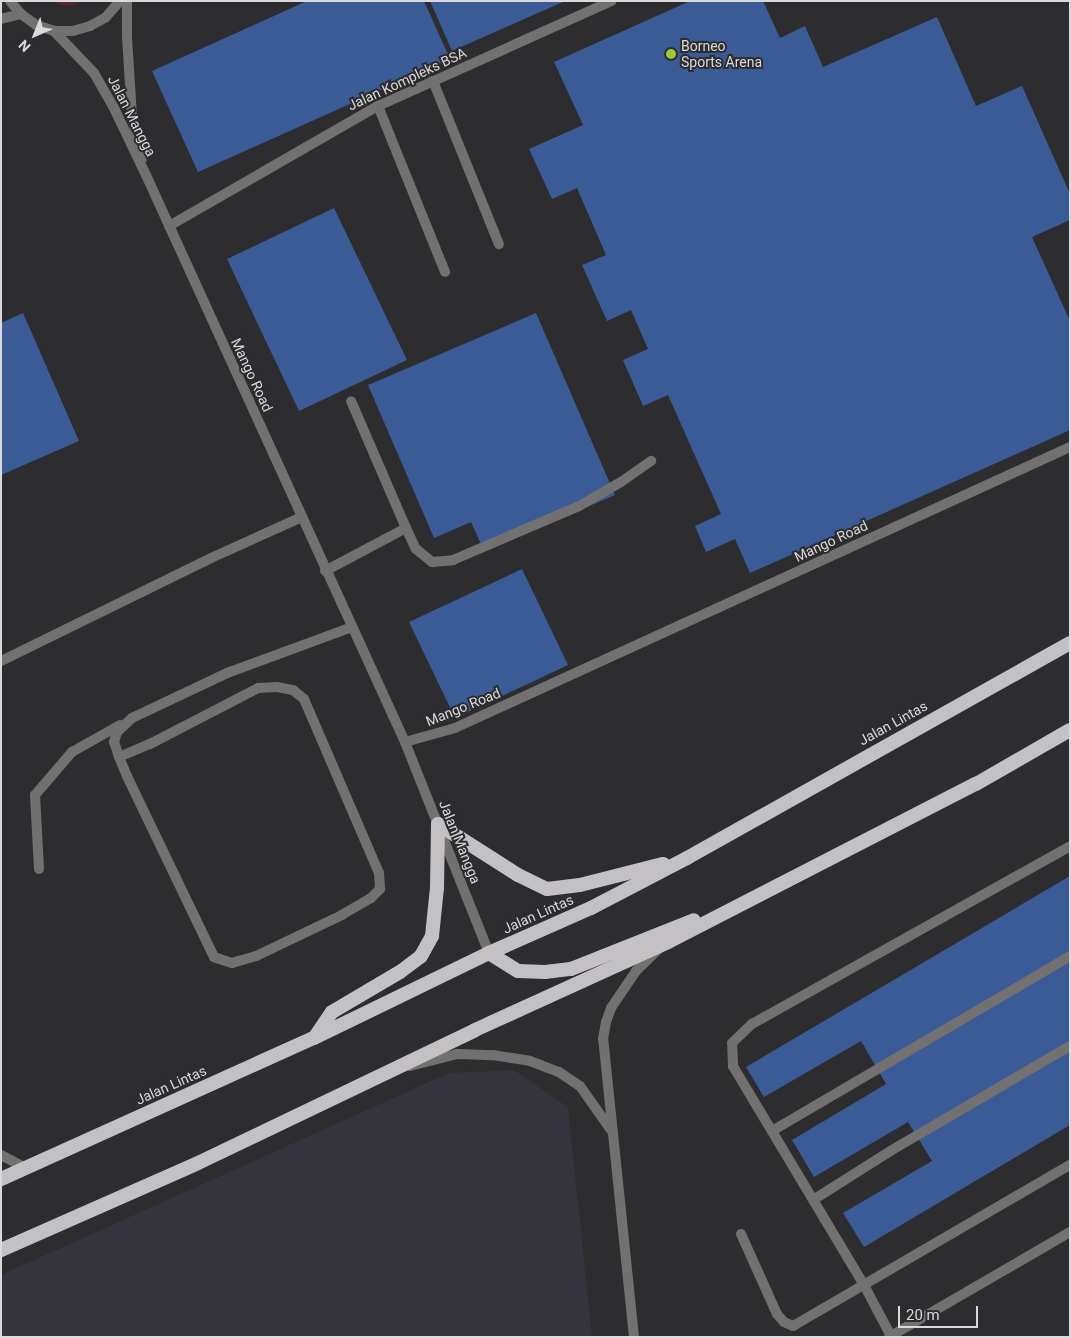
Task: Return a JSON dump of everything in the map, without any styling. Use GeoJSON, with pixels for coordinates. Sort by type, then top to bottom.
{"type":"FeatureCollection","features":[{"type":"Feature","properties":{"kind":"highway","name":"Jalan Lintas"},"geometry":{"type":"LineString","coordinates":[[1,1179],[314,1038],[489,953],[536,934],[591,908],[687,858],[1070,643]]}},
{"type":"Feature","properties":{"kind":"highway"},"geometry":{"type":"LineString","coordinates":[[1,1250],[198,1163],[668,942],[976,784],[1070,730]]}},
{"type":"Feature","properties":{"kind":"highway"},"geometry":{"type":"LineString","coordinates":[[438,824],[518,875],[548,889],[580,885],[687,858]]}},
{"type":"Feature","properties":{"kind":"highway"},"geometry":{"type":"LineString","coordinates":[[314,1038],[332,1012],[400,972],[421,956],[432,936],[437,888],[438,824]]}},
{"type":"Feature","properties":{"kind":"highway"},"geometry":{"type":"LineString","coordinates":[[489,953],[518,970],[545,972],[571,969],[771,889]]}},
{"type":"Feature","properties":{"kind":"street","name":"Jalan Mangga"},"geometry":{"type":"LineString","coordinates":[[10,1],[21,14],[36,25],[54,30],[73,31],[90,26],[106,17],[120,1]]}},
{"type":"Feature","properties":{"kind":"street","name":"Jalan Mangga"},"geometry":{"type":"LineString","coordinates":[[127,1],[127,37],[132,116],[146,175]]}},
{"type":"Feature","properties":{"kind":"street","name":"Jalan Kompleks BSA"},"geometry":{"type":"LineString","coordinates":[[169,226],[378,106],[612,1]]}},
{"type":"Feature","properties":{"kind":"street"},"geometry":{"type":"LineString","coordinates":[[1,19],[21,14]]}},
{"type":"Feature","properties":{"kind":"street","name":"Jalan Mangga"},"geometry":{"type":"LineString","coordinates":[[54,30],[94,73],[146,175]]}},
{"type":"Feature","properties":{"kind":"street"},"geometry":{"type":"LineString","coordinates":[[433,81],[498,244]]}},
{"type":"Feature","properties":{"kind":"street"},"geometry":{"type":"LineString","coordinates":[[378,106],[445,272]]}},
{"type":"Feature","properties":{"kind":"street","name":"Mango Road"},"geometry":{"type":"LineString","coordinates":[[146,175],[302,517],[325,572],[405,742],[455,728],[1070,447]]}},
{"type":"Feature","properties":{"kind":"street"},"geometry":{"type":"LineString","coordinates":[[351,402],[416,549],[432,562],[453,560],[580,506],[621,482],[651,461]]}},
{"type":"Feature","properties":{"kind":"street"},"geometry":{"type":"LineString","coordinates":[[1,661],[211,558],[302,517]]}},
{"type":"Feature","properties":{"kind":"street"},"geometry":{"type":"LineString","coordinates":[[325,572],[406,528]]}},
{"type":"Feature","properties":{"kind":"street"},"geometry":{"type":"LineString","coordinates":[[39,869],[35,795],[72,752],[132,718],[227,673],[352,627]]}},
{"type":"Feature","properties":{"kind":"street"},"geometry":{"type":"LineString","coordinates":[[119,756],[150,744],[258,688],[277,687],[293,690],[304,699],[380,873],[380,889],[370,898],[342,916],[256,956],[232,963],[214,957],[119,756],[114,742],[117,732],[132,718]]}},
{"type":"Feature","properties":{"kind":"street","name":"Jalan Mangga"},"geometry":{"type":"LineString","coordinates":[[405,742],[489,953]]}},
{"type":"Feature","properties":{"kind":"street"},"geometry":{"type":"LineString","coordinates":[[1070,846],[752,1024],[732,1043],[734,1066],[864,1285],[890,1336],[1070,1232]]}},
{"type":"Feature","properties":{"kind":"street"},"geometry":{"type":"LineString","coordinates":[[634,1337],[604,1039],[606,1022],[611,1008],[636,971],[668,942]]}},
{"type":"Feature","properties":{"kind":"street"},"geometry":{"type":"LineString","coordinates":[[772,1131],[1070,956]]}},
{"type":"Feature","properties":{"kind":"street"},"geometry":{"type":"LineString","coordinates":[[813,1200],[892,1150],[1070,1046]]}},
{"type":"Feature","properties":{"kind":"street"},"geometry":{"type":"LineString","coordinates":[[394,1070],[457,1054],[493,1055],[530,1061],[559,1072],[580,1086],[596,1105],[613,1133]]}},
{"type":"Feature","properties":{"kind":"street"},"geometry":{"type":"LineString","coordinates":[[1,1156],[26,1168]]}},
{"type":"Feature","properties":{"kind":"street"},"geometry":{"type":"LineString","coordinates":[[741,1234],[777,1314],[784,1322],[793,1326],[1070,1165]]}},
{"type":"Feature","properties":{"kind":"street"},"geometry":{"type":"LineString","coordinates":[[1,1170],[26,1168]]}},
{"type":"Feature","properties":{"kind":"shaded area"},"geometry":{"type":"Polygon","coordinates":[[[49,1],[84,1],[68,6],[49,1]]]}},
{"type":"Feature","properties":{"kind":"shaded area"},"geometry":{"type":"Polygon","coordinates":[[[514,1070],[568,1107],[592,1337],[1,1337],[1,1275],[449,1073],[514,1070]]]}},
{"type":"Feature","properties":{"kind":"building"},"geometry":{"type":"Polygon","coordinates":[[[307,1],[424,1],[450,59],[198,172],[152,71],[307,1]]]}},
{"type":"Feature","properties":{"kind":"building"},"geometry":{"type":"Polygon","coordinates":[[[430,1],[565,1],[452,51],[430,1]]]}},
{"type":"Feature","properties":{"kind":"building"},"geometry":{"type":"Polygon","coordinates":[[[690,1],[763,1],[780,38],[805,26],[823,67],[937,17],[976,106],[1022,86],[1070,194],[1070,220],[1032,237],[1070,321],[1070,430],[750,573],[735,539],[706,552],[695,526],[721,514],[668,395],[643,406],[623,360],[648,349],[631,310],[607,321],[582,265],[606,255],[577,188],[552,199],[529,149],[583,125],[554,62],[690,1]]]}},
{"type":"Feature","properties":{"kind":"building"},"geometry":{"type":"Polygon","coordinates":[[[334,208],[407,360],[299,411],[227,259],[334,208]]]}},
{"type":"Feature","properties":{"kind":"building"},"geometry":{"type":"Polygon","coordinates":[[[23,313],[79,441],[1,475],[1,323],[23,313]]]}},
{"type":"Feature","properties":{"kind":"building"},"geometry":{"type":"Polygon","coordinates":[[[536,313],[615,495],[484,551],[471,522],[434,538],[368,385],[536,313]]]}},
{"type":"Feature","properties":{"kind":"building"},"geometry":{"type":"Polygon","coordinates":[[[522,569],[568,665],[455,718],[409,622],[522,569]]]}},
{"type":"Feature","properties":{"kind":"building"},"geometry":{"type":"Polygon","coordinates":[[[1070,876],[1070,1125],[864,1247],[843,1213],[932,1161],[908,1122],[814,1177],[792,1140],[886,1084],[861,1041],[764,1097],[746,1067],[1070,876]]]}},
{"type":"Feature","properties":{"kind":"place","name":"Borneo Sports Arena"},"geometry":{"type":"Point","coordinates":[671,54]}}]}
